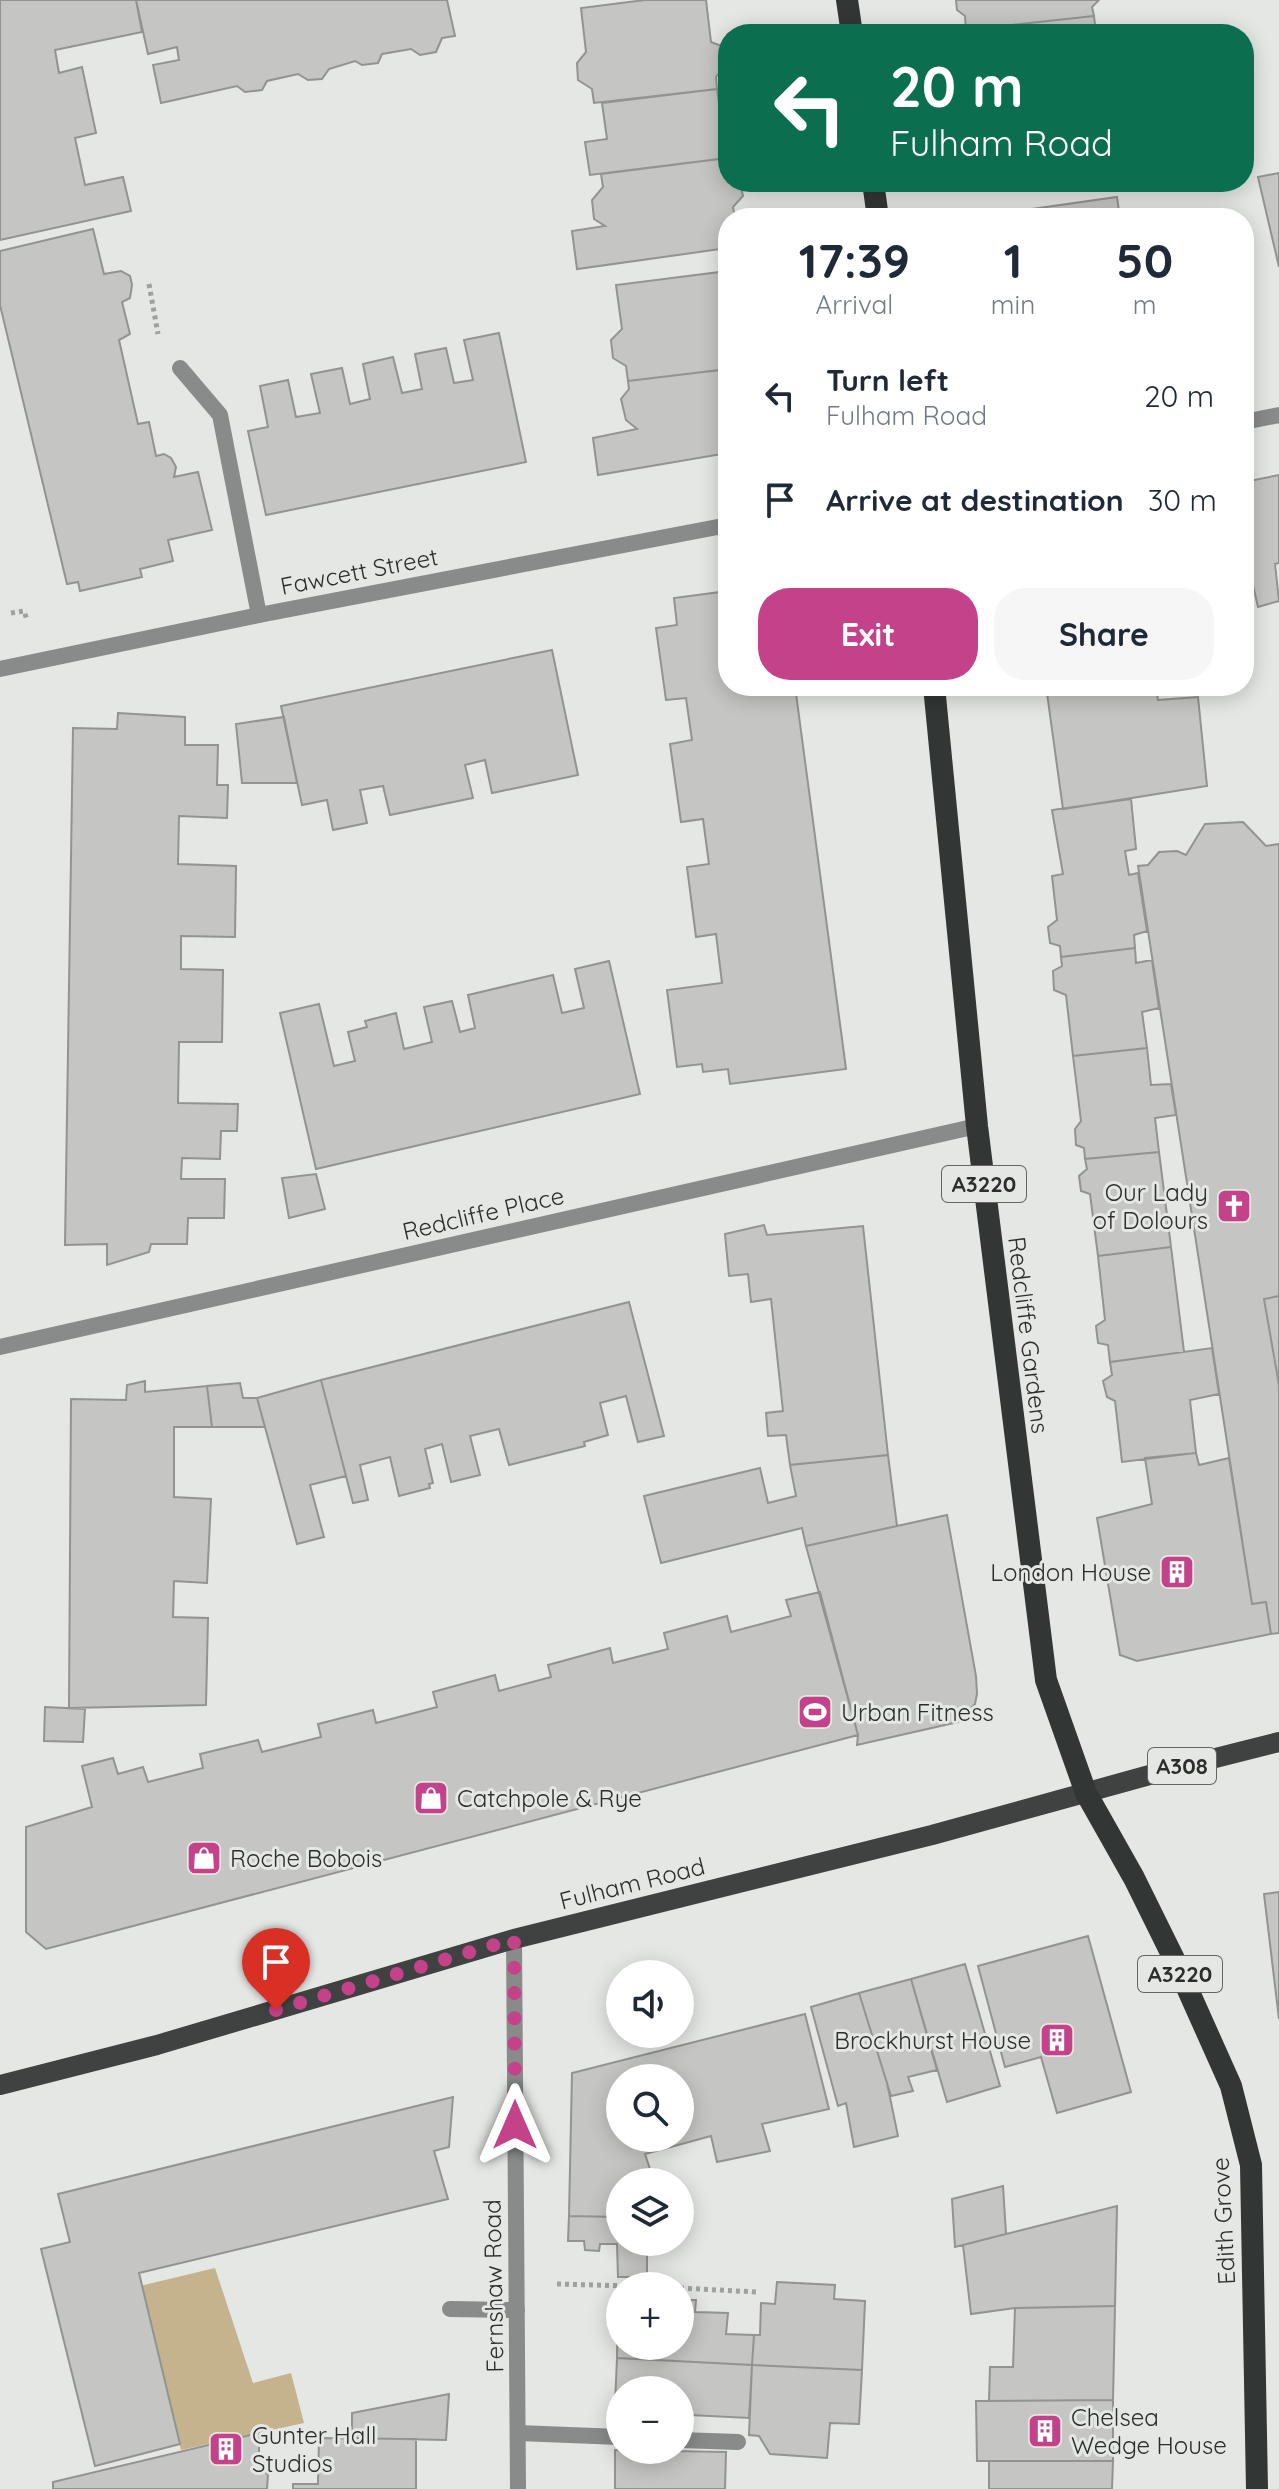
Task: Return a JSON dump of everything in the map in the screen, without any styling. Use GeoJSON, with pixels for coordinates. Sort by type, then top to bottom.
{"type":"FeatureCollection","features":[{"type":"Feature","properties":{"kind":"highway"},"geometry":{"type":"LineString","coordinates":[[847,0],[851,24]]}},
{"type":"Feature","properties":{"kind":"highway","name":"Redcliffe Gardens"},"geometry":{"type":"LineString","coordinates":[[935,696],[977,1126],[1046,1680],[1086,1793]]}},
{"type":"Feature","properties":{"kind":"highway","name":"Edith Grove"},"geometry":{"type":"LineString","coordinates":[[1086,1793],[1155,1921],[1231,2086],[1251,2165],[1257,2489]]}},
{"type":"Feature","properties":{"kind":"main road","name":"Fulham Road"},"geometry":{"type":"LineString","coordinates":[[0,2085],[157,2045],[514,1939],[932,1835],[1279,1742]]}},
{"type":"Feature","properties":{"kind":"street"},"geometry":{"type":"LineString","coordinates":[[180,368],[220,415],[259,615]]}},
{"type":"Feature","properties":{"kind":"street"},"geometry":{"type":"LineString","coordinates":[[1254,420],[1279,415]]}},
{"type":"Feature","properties":{"kind":"street","name":"Fawcett Street"},"geometry":{"type":"LineString","coordinates":[[0,669],[259,615],[718,527]]}},
{"type":"Feature","properties":{"kind":"street","name":"Redcliffe Place"},"geometry":{"type":"LineString","coordinates":[[0,1347],[977,1126]]}},
{"type":"Feature","properties":{"kind":"street","name":"Fernshaw Road"},"geometry":{"type":"LineString","coordinates":[[514,1939],[518,2489]]}},
{"type":"Feature","properties":{"kind":"street"},"geometry":{"type":"LineString","coordinates":[[450,2309],[517,2310]]}},
{"type":"Feature","properties":{"kind":"street"},"geometry":{"type":"LineString","coordinates":[[518,2433],[606,2436]]}},
{"type":"Feature","properties":{"kind":"street"},"geometry":{"type":"LineString","coordinates":[[694,2440],[738,2442]]}},
{"type":"Feature","properties":{"kind":"path"},"geometry":{"type":"LineString","coordinates":[[516,2283],[606,2285]]}},
{"type":"Feature","properties":{"kind":"path"},"geometry":{"type":"LineString","coordinates":[[694,2289],[756,2292]]}},
{"type":"Feature","properties":{"kind":"shaded area"},"geometry":{"type":"Polygon","coordinates":[[[215,2268],[253,2383],[291,2373],[304,2423],[181,2450],[140,2286],[215,2268]]]}},
{"type":"Feature","properties":{"kind":"building"},"geometry":{"type":"Polygon","coordinates":[[[0,0],[136,0],[142,32],[55,50],[59,73],[82,67],[96,133],[75,138],[85,185],[123,177],[131,211],[0,240],[0,0]]]}},
{"type":"Feature","properties":{"kind":"building"},"geometry":{"type":"Polygon","coordinates":[[[136,0],[447,0],[455,36],[442,38],[436,52],[420,55],[411,49],[382,54],[378,63],[362,65],[355,61],[329,69],[322,79],[308,80],[298,74],[267,81],[262,90],[245,92],[237,86],[161,103],[153,65],[179,60],[177,47],[148,54],[136,0]]]}},
{"type":"Feature","properties":{"kind":"building"},"geometry":{"type":"Polygon","coordinates":[[[645,0],[706,0],[711,42],[718,45],[717,89],[594,103],[592,89],[578,80],[577,63],[586,52],[581,8],[645,0]]]}},
{"type":"Feature","properties":{"kind":"building"},"geometry":{"type":"Polygon","coordinates":[[[956,0],[1099,0],[1092,7],[1094,16],[1021,24],[966,24],[965,16],[957,10],[956,0]]]}},
{"type":"Feature","properties":{"kind":"building"},"geometry":{"type":"Polygon","coordinates":[[[1094,16],[1095,24],[1021,24],[1094,16]]]}},
{"type":"Feature","properties":{"kind":"building"},"geometry":{"type":"Polygon","coordinates":[[[717,89],[718,159],[590,175],[585,142],[607,139],[602,103],[717,89]]]}},
{"type":"Feature","properties":{"kind":"building"},"geometry":{"type":"Polygon","coordinates":[[[718,159],[718,192],[742,192],[743,196],[733,208],[718,208],[718,249],[577,269],[572,231],[605,226],[594,219],[592,200],[603,187],[601,174],[718,159]]]}},
{"type":"Feature","properties":{"kind":"building"},"geometry":{"type":"Polygon","coordinates":[[[1279,173],[1279,267],[1258,177],[1279,173]]]}},
{"type":"Feature","properties":{"kind":"building"},"geometry":{"type":"Polygon","coordinates":[[[1117,197],[1119,208],[1039,208],[1117,197]]]}},
{"type":"Feature","properties":{"kind":"building"},"geometry":{"type":"Polygon","coordinates":[[[93,229],[104,274],[121,271],[130,276],[130,298],[122,302],[130,334],[119,340],[138,424],[149,422],[156,456],[164,454],[171,458],[176,467],[174,477],[198,472],[212,530],[168,540],[173,561],[140,569],[142,577],[80,591],[78,582],[67,584],[0,305],[0,251],[93,229]]]}},
{"type":"Feature","properties":{"kind":"building"},"geometry":{"type":"Polygon","coordinates":[[[718,272],[718,370],[628,381],[626,366],[613,358],[611,340],[622,329],[616,285],[718,272]]]}},
{"type":"Feature","properties":{"kind":"building"},"geometry":{"type":"Polygon","coordinates":[[[499,333],[526,462],[266,515],[248,431],[268,427],[260,386],[288,380],[296,417],[320,413],[311,374],[342,368],[350,404],[370,399],[363,364],[393,357],[402,393],[422,389],[415,354],[446,348],[454,383],[473,380],[464,340],[499,333]]]}},
{"type":"Feature","properties":{"kind":"building"},"geometry":{"type":"Polygon","coordinates":[[[718,370],[718,455],[598,475],[593,438],[637,429],[626,420],[621,399],[629,389],[628,381],[718,370]]]}},
{"type":"Feature","properties":{"kind":"building"},"geometry":{"type":"Polygon","coordinates":[[[1279,475],[1279,563],[1275,564],[1279,601],[1258,607],[1254,590],[1254,480],[1279,475]]]}},
{"type":"Feature","properties":{"kind":"building"},"geometry":{"type":"Polygon","coordinates":[[[718,592],[718,696],[796,696],[846,1069],[730,1084],[728,1069],[703,1072],[702,1064],[677,1067],[667,990],[722,983],[716,934],[696,937],[687,867],[709,864],[703,819],[681,822],[670,744],[692,740],[686,698],[666,700],[656,628],[677,625],[674,598],[718,592]]]}},
{"type":"Feature","properties":{"kind":"building"},"geometry":{"type":"Polygon","coordinates":[[[552,650],[578,775],[492,793],[485,760],[465,765],[473,798],[390,815],[383,786],[360,790],[367,823],[333,830],[327,800],[302,805],[281,706],[552,650]]]}},
{"type":"Feature","properties":{"kind":"building"},"geometry":{"type":"Polygon","coordinates":[[[1047,696],[1157,696],[1158,700],[1198,697],[1207,786],[1063,809],[1047,696]]]}},
{"type":"Feature","properties":{"kind":"building"},"geometry":{"type":"Polygon","coordinates":[[[118,713],[185,717],[185,745],[218,745],[217,785],[228,785],[227,818],[179,816],[178,864],[236,866],[235,937],[181,936],[181,969],[223,970],[222,1042],[179,1042],[178,1103],[238,1104],[237,1131],[221,1131],[220,1159],[182,1158],[181,1179],[225,1179],[224,1218],[188,1218],[187,1244],[151,1244],[149,1252],[107,1265],[107,1244],[65,1245],[73,728],[117,729],[118,713]]]}},
{"type":"Feature","properties":{"kind":"building"},"geometry":{"type":"Polygon","coordinates":[[[284,717],[297,783],[242,783],[236,724],[284,717]]]}},
{"type":"Feature","properties":{"kind":"building"},"geometry":{"type":"Polygon","coordinates":[[[1131,799],[1136,849],[1125,851],[1129,875],[1138,873],[1147,931],[1134,935],[1135,948],[1061,957],[1060,946],[1050,943],[1048,927],[1057,920],[1052,876],[1063,874],[1052,810],[1131,799]]]}},
{"type":"Feature","properties":{"kind":"building","name":"Our Lady of Dolours"},"geometry":{"type":"Polygon","coordinates":[[[1243,822],[1266,846],[1279,844],[1279,1296],[1264,1299],[1279,1385],[1279,1633],[1271,1634],[1266,1602],[1252,1604],[1138,866],[1148,865],[1159,852],[1177,851],[1186,855],[1205,824],[1243,822]]]}},
{"type":"Feature","properties":{"kind":"building"},"geometry":{"type":"Polygon","coordinates":[[[1135,948],[1136,963],[1152,960],[1159,1008],[1142,1012],[1147,1048],[1073,1056],[1066,995],[1054,990],[1053,971],[1062,966],[1061,957],[1135,948]]]}},
{"type":"Feature","properties":{"kind":"building"},"geometry":{"type":"Polygon","coordinates":[[[609,961],[640,1094],[316,1169],[280,1013],[319,1004],[334,1066],[355,1061],[348,1032],[367,1027],[365,1021],[396,1013],[404,1049],[432,1042],[424,1007],[452,1001],[460,1032],[475,1028],[468,995],[553,975],[562,1013],[584,1008],[575,969],[609,961]]]}},
{"type":"Feature","properties":{"kind":"building"},"geometry":{"type":"Polygon","coordinates":[[[1147,1048],[1151,1085],[1171,1084],[1176,1115],[1155,1118],[1159,1152],[1085,1159],[1084,1148],[1076,1145],[1075,1129],[1081,1121],[1073,1056],[1147,1048]]]}},
{"type":"Feature","properties":{"kind":"building"},"geometry":{"type":"Polygon","coordinates":[[[1159,1152],[1171,1247],[1098,1256],[1090,1194],[1081,1191],[1079,1176],[1087,1169],[1085,1159],[1159,1152]]]}},
{"type":"Feature","properties":{"kind":"building"},"geometry":{"type":"Polygon","coordinates":[[[316,1174],[325,1209],[289,1218],[282,1178],[316,1174]]]}},
{"type":"Feature","properties":{"kind":"building"},"geometry":{"type":"Polygon","coordinates":[[[764,1225],[767,1235],[863,1226],[888,1455],[790,1465],[786,1435],[768,1436],[766,1413],[783,1411],[771,1299],[751,1302],[748,1274],[729,1276],[725,1234],[764,1225]]]}},
{"type":"Feature","properties":{"kind":"building"},"geometry":{"type":"Polygon","coordinates":[[[1171,1247],[1184,1352],[1110,1362],[1108,1345],[1098,1343],[1096,1326],[1105,1320],[1098,1256],[1171,1247]]]}},
{"type":"Feature","properties":{"kind":"building"},"geometry":{"type":"Polygon","coordinates":[[[1279,1296],[1279,1385],[1264,1299],[1279,1296]]]}},
{"type":"Feature","properties":{"kind":"building"},"geometry":{"type":"Polygon","coordinates":[[[629,1302],[664,1436],[638,1442],[626,1396],[600,1403],[608,1435],[584,1442],[585,1446],[509,1465],[499,1429],[470,1436],[480,1475],[451,1482],[442,1444],[425,1449],[433,1483],[429,1484],[430,1488],[399,1496],[390,1457],[360,1465],[368,1500],[353,1503],[321,1380],[629,1302]]]}},
{"type":"Feature","properties":{"kind":"building"},"geometry":{"type":"Polygon","coordinates":[[[1212,1348],[1219,1394],[1190,1400],[1196,1453],[1122,1462],[1115,1401],[1107,1397],[1103,1381],[1112,1375],[1110,1362],[1212,1348]]]}},
{"type":"Feature","properties":{"kind":"building"},"geometry":{"type":"Polygon","coordinates":[[[321,1380],[346,1476],[310,1485],[324,1537],[297,1544],[257,1398],[321,1380]]]}},
{"type":"Feature","properties":{"kind":"building"},"geometry":{"type":"Polygon","coordinates":[[[145,1381],[145,1392],[207,1386],[212,1427],[174,1427],[174,1497],[211,1499],[207,1583],[174,1581],[173,1617],[208,1618],[206,1705],[69,1708],[71,1399],[126,1400],[127,1385],[145,1381]]]}},
{"type":"Feature","properties":{"kind":"building"},"geometry":{"type":"Polygon","coordinates":[[[240,1383],[243,1398],[257,1398],[265,1427],[212,1427],[207,1386],[240,1383]]]}},
{"type":"Feature","properties":{"kind":"building","name":"London House"},"geometry":{"type":"Polygon","coordinates":[[[1196,1453],[1199,1465],[1229,1458],[1252,1604],[1266,1602],[1271,1634],[1137,1661],[1120,1655],[1097,1518],[1152,1504],[1145,1458],[1196,1453]]]}},
{"type":"Feature","properties":{"kind":"building"},"geometry":{"type":"Polygon","coordinates":[[[888,1455],[897,1526],[806,1546],[802,1528],[661,1563],[644,1496],[760,1468],[768,1503],[796,1496],[790,1465],[888,1455]]]}},
{"type":"Feature","properties":{"kind":"building"},"geometry":{"type":"Polygon","coordinates":[[[947,1515],[976,1676],[975,1704],[958,1722],[857,1745],[858,1735],[806,1546],[947,1515]]]}},
{"type":"Feature","properties":{"kind":"building"},"geometry":{"type":"Polygon","coordinates":[[[820,1592],[858,1735],[46,1949],[26,1932],[26,1827],[92,1807],[82,1766],[113,1758],[118,1774],[143,1767],[148,1782],[203,1768],[200,1754],[258,1740],[262,1752],[321,1737],[318,1724],[373,1710],[376,1723],[437,1707],[433,1692],[495,1675],[499,1691],[551,1677],[548,1665],[610,1648],[613,1663],[668,1649],[664,1633],[727,1616],[731,1632],[791,1616],[786,1600],[820,1592]]]}},
{"type":"Feature","properties":{"kind":"building"},"geometry":{"type":"Polygon","coordinates":[[[45,1707],[85,1709],[83,1742],[44,1741],[45,1707]]]}},
{"type":"Feature","properties":{"kind":"building"},"geometry":{"type":"Polygon","coordinates":[[[1279,1892],[1279,2019],[1264,1894],[1279,1892]]]}},
{"type":"Feature","properties":{"kind":"building","name":"Brockhurst House"},"geometry":{"type":"Polygon","coordinates":[[[1088,1936],[1131,2092],[1057,2113],[1041,2057],[1005,2067],[978,1966],[1088,1936]]]}},
{"type":"Feature","properties":{"kind":"building"},"geometry":{"type":"Polygon","coordinates":[[[965,1964],[1000,2086],[947,2102],[911,1979],[965,1964]]]}},
{"type":"Feature","properties":{"kind":"building"},"geometry":{"type":"Polygon","coordinates":[[[911,1979],[937,2070],[908,2077],[913,2091],[891,2096],[859,1993],[911,1979]]]}},
{"type":"Feature","properties":{"kind":"building"},"geometry":{"type":"Polygon","coordinates":[[[859,1993],[887,2083],[898,2136],[854,2147],[846,2103],[838,2106],[811,2007],[859,1993]]]}},
{"type":"Feature","properties":{"kind":"building"},"geometry":{"type":"Polygon","coordinates":[[[805,2014],[829,2109],[762,2124],[770,2151],[717,2162],[711,2136],[694,2141],[694,2064],[608,2064],[671,2048],[694,2048],[694,2042],[805,2014]]]}},
{"type":"Feature","properties":{"kind":"building"},"geometry":{"type":"Polygon","coordinates":[[[606,2064],[606,2152],[652,2152],[645,2154],[650,2168],[606,2168],[606,2217],[569,2216],[572,2073],[606,2064]]]}},
{"type":"Feature","properties":{"kind":"building"},"geometry":{"type":"Polygon","coordinates":[[[453,2097],[449,2147],[434,2151],[448,2199],[139,2273],[180,2444],[95,2466],[41,2249],[70,2242],[58,2194],[453,2097]]]}},
{"type":"Feature","properties":{"kind":"building"},"geometry":{"type":"Polygon","coordinates":[[[1003,2186],[1006,2234],[955,2247],[952,2199],[1003,2186]]]}},
{"type":"Feature","properties":{"kind":"building"},"geometry":{"type":"Polygon","coordinates":[[[1117,2206],[1115,2306],[1015,2308],[971,2314],[963,2245],[1117,2206]]]}},
{"type":"Feature","properties":{"kind":"building"},"geometry":{"type":"Polygon","coordinates":[[[569,2216],[606,2217],[606,2244],[600,2244],[599,2251],[585,2250],[584,2241],[568,2241],[569,2216]]]}},
{"type":"Feature","properties":{"kind":"building"},"geometry":{"type":"Polygon","coordinates":[[[617,2256],[647,2256],[647,2272],[618,2272],[617,2256]]]}},
{"type":"Feature","properties":{"kind":"building"},"geometry":{"type":"Polygon","coordinates":[[[777,2282],[835,2285],[834,2299],[865,2301],[862,2370],[752,2365],[754,2335],[760,2335],[761,2303],[775,2304],[777,2282]]]}},
{"type":"Feature","properties":{"kind":"building"},"geometry":{"type":"Polygon","coordinates":[[[694,2300],[696,2300],[695,2312],[728,2313],[726,2334],[754,2335],[752,2365],[656,2360],[694,2360],[694,2300]]]}},
{"type":"Feature","properties":{"kind":"building"},"geometry":{"type":"Polygon","coordinates":[[[1115,2306],[1113,2400],[989,2401],[990,2367],[1013,2367],[1015,2308],[1115,2306]]]}},
{"type":"Feature","properties":{"kind":"building"},"geometry":{"type":"Polygon","coordinates":[[[617,2360],[752,2365],[749,2418],[694,2415],[694,2376],[616,2376],[617,2360]]]}},
{"type":"Feature","properties":{"kind":"building"},"geometry":{"type":"Polygon","coordinates":[[[752,2365],[862,2370],[859,2424],[830,2423],[827,2458],[770,2454],[759,2436],[749,2435],[752,2365]]]}},
{"type":"Feature","properties":{"kind":"building"},"geometry":{"type":"Polygon","coordinates":[[[449,2394],[446,2440],[352,2438],[352,2413],[449,2394]]]}},
{"type":"Feature","properties":{"kind":"building","name":"Chelsea Wedge House"},"geometry":{"type":"Polygon","coordinates":[[[1113,2400],[1113,2461],[977,2461],[976,2401],[1113,2400]]]}},
{"type":"Feature","properties":{"kind":"building","name":"Gunter Hall Studios"},"geometry":{"type":"Polygon","coordinates":[[[259,2433],[259,2464],[268,2475],[267,2489],[53,2489],[53,2482],[259,2433]]]}},
{"type":"Feature","properties":{"kind":"building"},"geometry":{"type":"Polygon","coordinates":[[[319,2438],[416,2439],[416,2489],[293,2489],[293,2484],[318,2484],[319,2438]]]}},
{"type":"Feature","properties":{"kind":"building"},"geometry":{"type":"Polygon","coordinates":[[[694,2451],[726,2452],[725,2489],[615,2489],[615,2464],[694,2464],[694,2451]]]}},
{"type":"Feature","properties":{"kind":"building"},"geometry":{"type":"Polygon","coordinates":[[[989,2461],[1113,2461],[1112,2489],[989,2489],[989,2461]]]}},
{"type":"Feature","properties":{"kind":"place","name":"Our Lady of Dolours"},"geometry":{"type":"Point","coordinates":[1234,1206]}},
{"type":"Feature","properties":{"kind":"place","name":"London House"},"geometry":{"type":"Point","coordinates":[1177,1572]}},
{"type":"Feature","properties":{"kind":"place","name":"Urban Fitness"},"geometry":{"type":"Point","coordinates":[815,1712]}},
{"type":"Feature","properties":{"kind":"place","name":"Catchpole & Rye"},"geometry":{"type":"Point","coordinates":[431,1798]}},
{"type":"Feature","properties":{"kind":"place","name":"Roche Bobois"},"geometry":{"type":"Point","coordinates":[204,1858]}},
{"type":"Feature","properties":{"kind":"place","name":"Brockhurst House"},"geometry":{"type":"Point","coordinates":[1057,2040]}},
{"type":"Feature","properties":{"kind":"place","name":"Chelsea Wedge House"},"geometry":{"type":"Point","coordinates":[1045,2431]}},
{"type":"Feature","properties":{"kind":"place","name":"Gunter Hall Studios"},"geometry":{"type":"Point","coordinates":[226,2449]}},
{"type":"Feature","properties":{"kind":"route"},"geometry":{"type":"LineString","coordinates":[[276,2010],[514,1939],[515,2125]]}}]}
